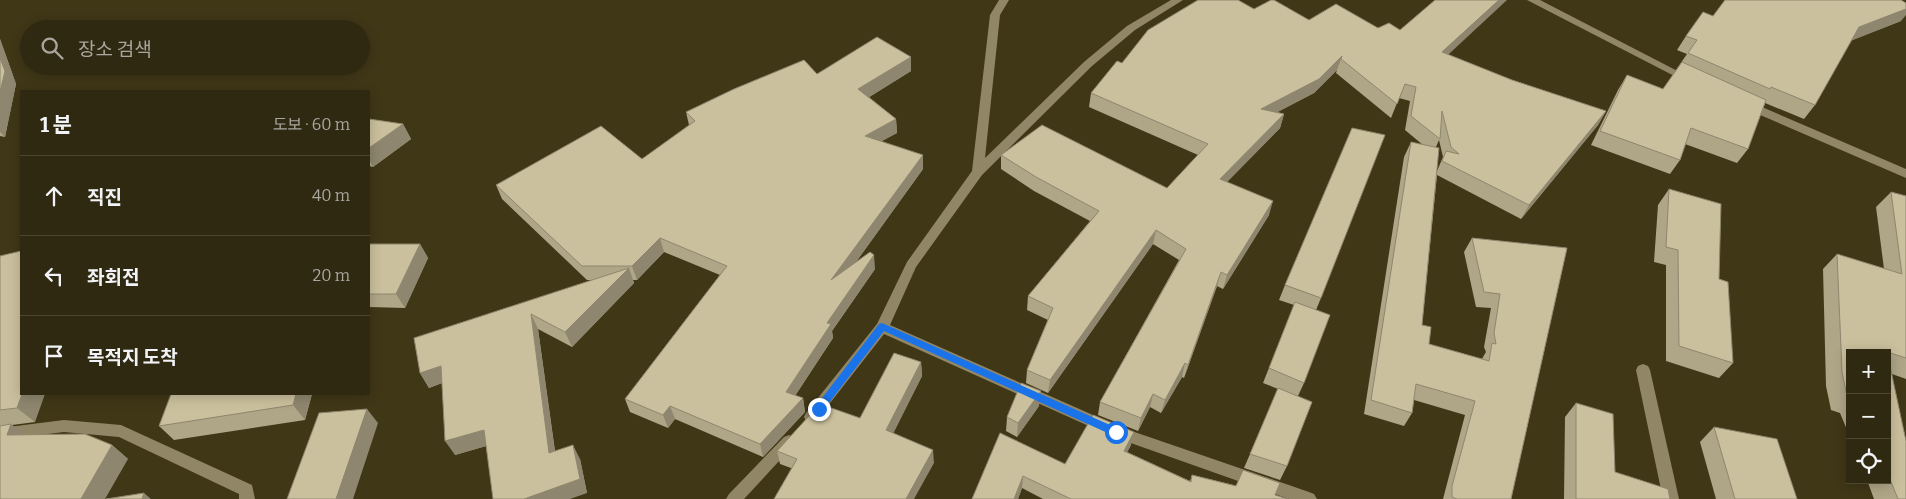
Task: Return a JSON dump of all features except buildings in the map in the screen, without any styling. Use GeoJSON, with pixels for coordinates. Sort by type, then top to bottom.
{"type":"FeatureCollection","features":[{"type":"Feature","properties":{"kind":"street"},"geometry":{"type":"LineString","coordinates":[[978,172],[995,15],[1004,0]]}},
{"type":"Feature","properties":{"kind":"street"},"geometry":{"type":"LineString","coordinates":[[738,498],[802,427],[882,327],[911,265],[978,172],[1088,64],[1131,28],[1178,0]]}},
{"type":"Feature","properties":{"kind":"street"},"geometry":{"type":"LineString","coordinates":[[1532,0],[1702,85]]}},
{"type":"Feature","properties":{"kind":"street"},"geometry":{"type":"LineString","coordinates":[[1737,101],[1906,174]]}},
{"type":"Feature","properties":{"kind":"street"},"geometry":{"type":"LineString","coordinates":[[882,327],[1116,432],[1309,499]]}},
{"type":"Feature","properties":{"kind":"street"},"geometry":{"type":"LineString","coordinates":[[1643,370],[1671,499]]}},
{"type":"Feature","properties":{"kind":"street"},"geometry":{"type":"LineString","coordinates":[[0,434],[64,426],[121,431],[247,490],[247,499]]}},
{"type":"Feature","properties":{"kind":"route"},"geometry":{"type":"LineString","coordinates":[[819,409],[882,327],[1116,432]]}}]}
